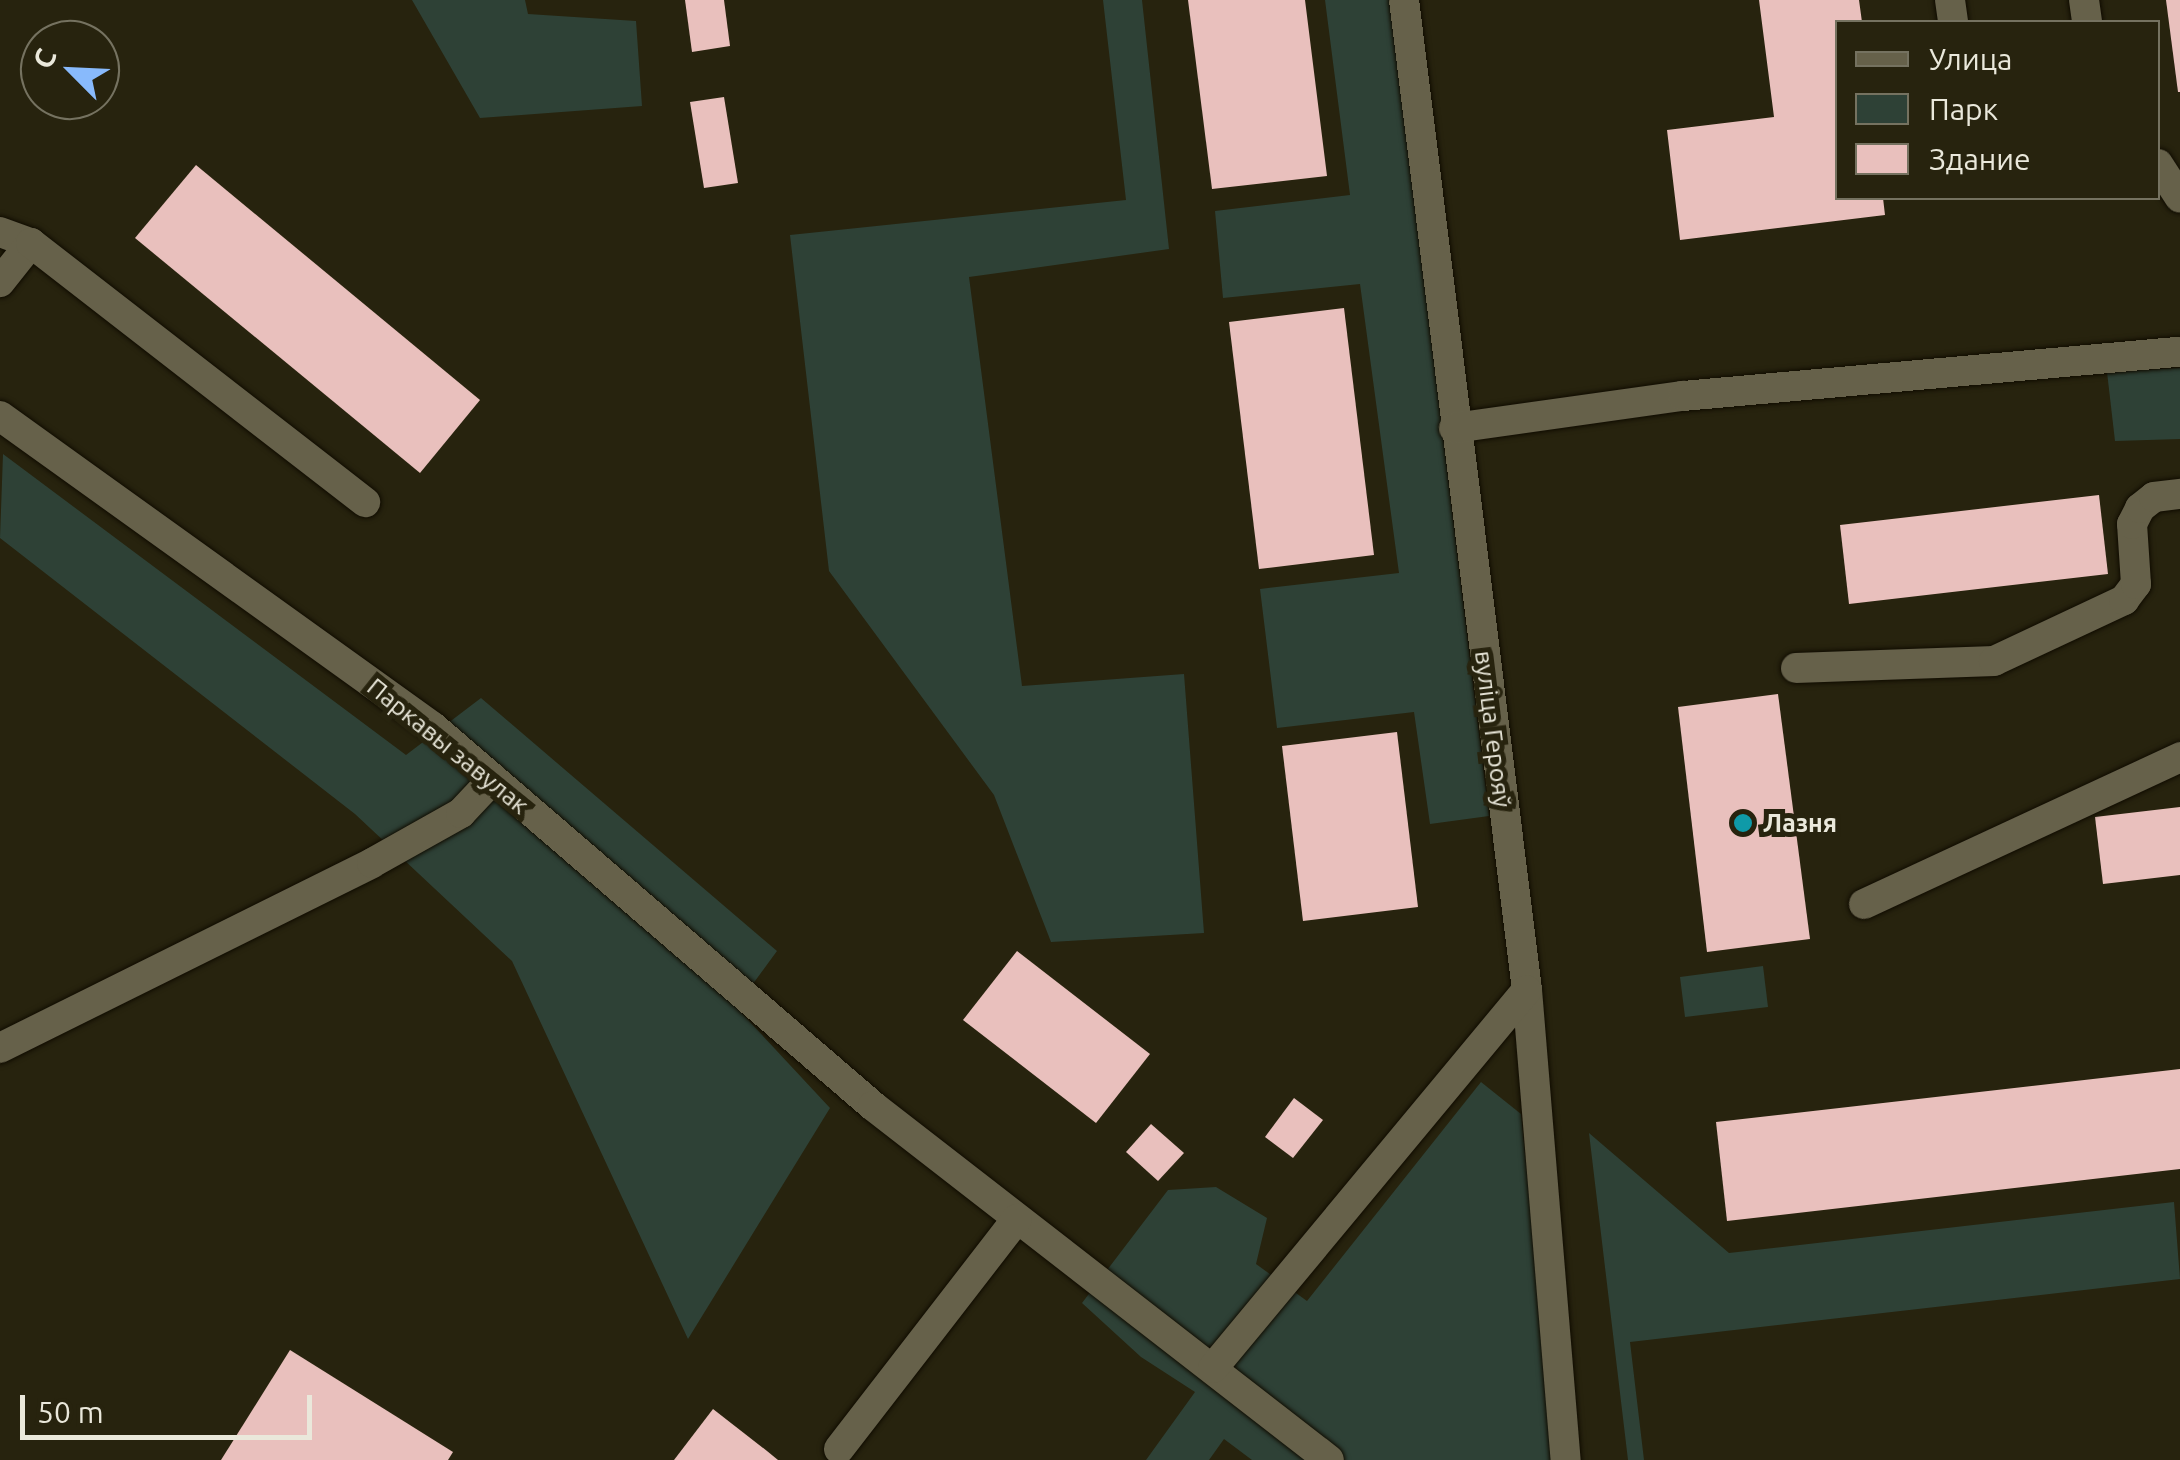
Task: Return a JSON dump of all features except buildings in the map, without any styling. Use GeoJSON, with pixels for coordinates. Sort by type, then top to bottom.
{"type":"FeatureCollection","features":[{"type":"Feature","properties":{"kind":"street","name":"вуліца Герояў"},"geometry":{"type":"LineString","coordinates":[[1404,0],[1454,428],[1527,990],[1566,1460]]}},
{"type":"Feature","properties":{"kind":"street"},"geometry":{"type":"LineString","coordinates":[[2160,167],[2180,198]]}},
{"type":"Feature","properties":{"kind":"street"},"geometry":{"type":"LineString","coordinates":[[0,232],[31,243],[365,502]]}},
{"type":"Feature","properties":{"kind":"street"},"geometry":{"type":"LineString","coordinates":[[0,282],[31,243]]}},
{"type":"Feature","properties":{"kind":"street"},"geometry":{"type":"LineString","coordinates":[[1454,428],[1683,396],[2180,352]]}},
{"type":"Feature","properties":{"kind":"street","name":"Паркавы завулак"},"geometry":{"type":"LineString","coordinates":[[0,416],[433,727],[873,1106],[1328,1460]]}},
{"type":"Feature","properties":{"kind":"street"},"geometry":{"type":"LineString","coordinates":[[1796,668],[1994,661],[2124,600],[2136,584],[2132,524],[2140,508],[2154,497],[2180,494]]}},
{"type":"Feature","properties":{"kind":"street"},"geometry":{"type":"LineString","coordinates":[[1864,904],[2180,757]]}},
{"type":"Feature","properties":{"kind":"street"},"geometry":{"type":"LineString","coordinates":[[0,1048],[372,863],[461,813],[493,779]]}},
{"type":"Feature","properties":{"kind":"street"},"geometry":{"type":"LineString","coordinates":[[1213,1368],[1527,990]]}},
{"type":"Feature","properties":{"kind":"street"},"geometry":{"type":"LineString","coordinates":[[839,1449],[1017,1219]]}},
{"type":"Feature","properties":{"kind":"green space"},"geometry":{"type":"Polygon","coordinates":[[[412,0],[525,0],[528,14],[636,21],[642,106],[480,118],[412,0]]]}},
{"type":"Feature","properties":{"kind":"green space"},"geometry":{"type":"Polygon","coordinates":[[[1103,0],[1142,0],[1169,249],[969,277],[1022,686],[1184,674],[1204,933],[1051,942],[994,795],[829,571],[790,235],[1126,200],[1103,0]]]}},
{"type":"Feature","properties":{"kind":"green space"},"geometry":{"type":"Polygon","coordinates":[[[1325,0],[1390,0],[1489,816],[1430,824],[1414,712],[1277,728],[1260,589],[1399,573],[1360,284],[1223,298],[1215,211],[1350,195],[1325,0]]]}},
{"type":"Feature","properties":{"kind":"green space"},"geometry":{"type":"Polygon","coordinates":[[[2180,368],[2180,439],[2115,441],[2107,372],[2180,368]]]}},
{"type":"Feature","properties":{"kind":"green space"},"geometry":{"type":"Polygon","coordinates":[[[3,454],[406,755],[481,698],[777,951],[736,1007],[830,1108],[688,1339],[512,961],[355,814],[0,538],[3,454]]]}},
{"type":"Feature","properties":{"kind":"green space"},"geometry":{"type":"Polygon","coordinates":[[[1763,966],[1768,1007],[1685,1017],[1680,977],[1763,966]]]}},
{"type":"Feature","properties":{"kind":"green space"},"geometry":{"type":"Polygon","coordinates":[[[1481,1082],[1521,1114],[1556,1460],[1252,1460],[1224,1439],[1209,1460],[1146,1460],[1195,1392],[1141,1357],[1082,1303],[1168,1190],[1216,1187],[1267,1218],[1256,1264],[1307,1301],[1481,1082]]]}},
{"type":"Feature","properties":{"kind":"green space"},"geometry":{"type":"Polygon","coordinates":[[[1589,1133],[1729,1253],[2174,1202],[2180,1279],[1630,1342],[1644,1460],[1628,1460],[1589,1133]]]}},
{"type":"Feature","properties":{"kind":"place","name":"Лазня"},"geometry":{"type":"Point","coordinates":[1743,823]}}]}
